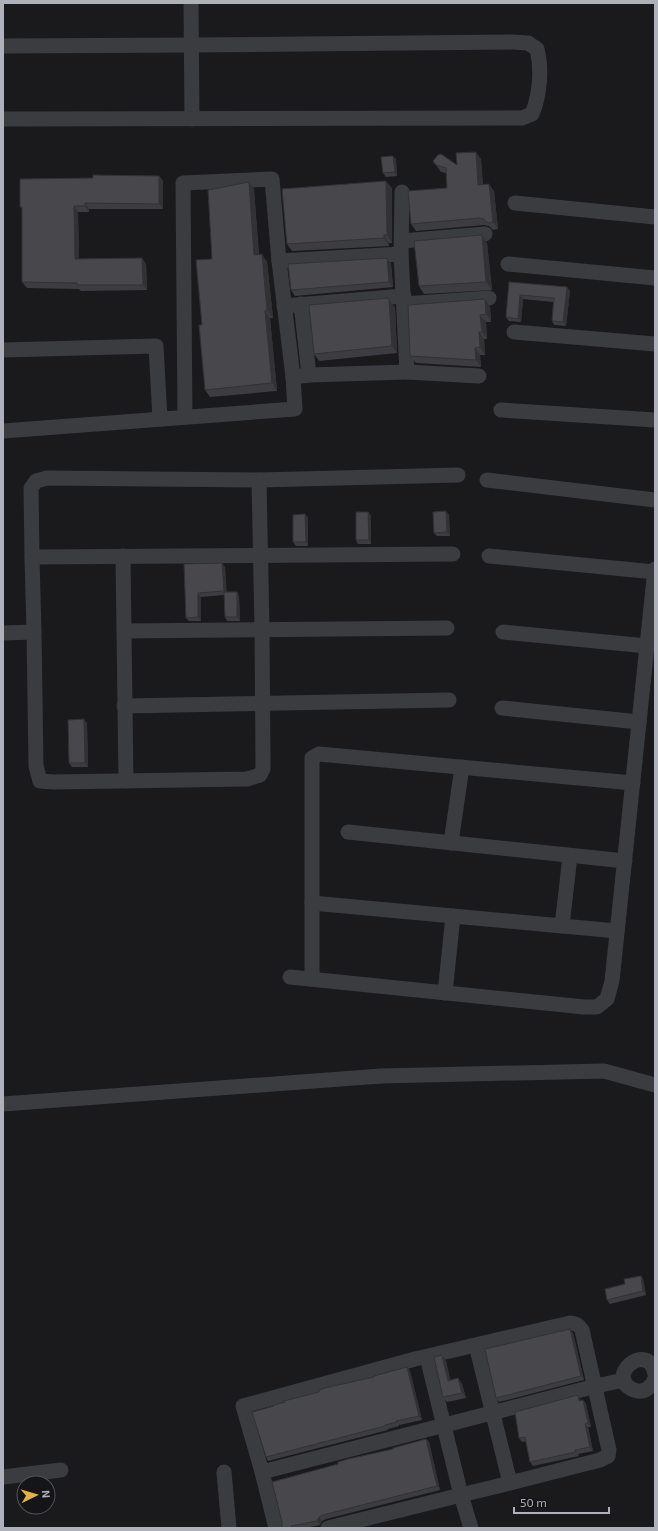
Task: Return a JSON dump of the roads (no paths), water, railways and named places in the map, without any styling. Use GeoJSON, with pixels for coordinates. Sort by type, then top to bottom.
{"type":"FeatureCollection","features":[{"type":"Feature","properties":{"kind":"street"},"geometry":{"type":"LineString","coordinates":[[191,3],[192,119]]}},
{"type":"Feature","properties":{"kind":"street"},"geometry":{"type":"LineString","coordinates":[[3,46],[191,46],[512,42],[528,43],[537,49],[540,60],[537,102],[532,114],[522,118],[3,119]]}},
{"type":"Feature","properties":{"kind":"street"},"geometry":{"type":"LineString","coordinates":[[3,431],[295,409],[272,178],[183,182],[186,417]]}},
{"type":"Feature","properties":{"kind":"street"},"geometry":{"type":"LineString","coordinates":[[402,192],[401,247],[407,372]]}},
{"type":"Feature","properties":{"kind":"street"},"geometry":{"type":"LineString","coordinates":[[515,203],[655,216]]}},
{"type":"Feature","properties":{"kind":"street"},"geometry":{"type":"LineString","coordinates":[[279,260],[401,247],[485,234]]}},
{"type":"Feature","properties":{"kind":"street"},"geometry":{"type":"LineString","coordinates":[[508,264],[655,278]]}},
{"type":"Feature","properties":{"kind":"street"},"geometry":{"type":"LineString","coordinates":[[284,306],[301,304],[489,298]]}},
{"type":"Feature","properties":{"kind":"street"},"geometry":{"type":"LineString","coordinates":[[301,304],[309,375]]}},
{"type":"Feature","properties":{"kind":"street"},"geometry":{"type":"LineString","coordinates":[[514,332],[655,344]]}},
{"type":"Feature","properties":{"kind":"street"},"geometry":{"type":"LineString","coordinates":[[3,350],[156,346],[160,419]]}},
{"type":"Feature","properties":{"kind":"street"},"geometry":{"type":"LineString","coordinates":[[293,377],[309,375],[407,372],[479,376]]}},
{"type":"Feature","properties":{"kind":"street"},"geometry":{"type":"LineString","coordinates":[[501,410],[655,420]]}},
{"type":"Feature","properties":{"kind":"street"},"geometry":{"type":"LineString","coordinates":[[259,480],[263,704],[263,769],[260,775],[247,779],[40,781],[36,766],[31,488],[36,481],[47,478],[259,480],[458,475]]}},
{"type":"Feature","properties":{"kind":"street"},"geometry":{"type":"LineString","coordinates":[[488,480],[655,500]]}},
{"type":"Feature","properties":{"kind":"street"},"geometry":{"type":"LineString","coordinates":[[32,557],[260,554],[453,554]]}},
{"type":"Feature","properties":{"kind":"street"},"geometry":{"type":"LineString","coordinates":[[123,556],[126,781]]}},
{"type":"Feature","properties":{"kind":"street"},"geometry":{"type":"LineString","coordinates":[[290,977],[584,1007],[597,1007],[606,999],[612,981],[639,722],[649,675],[647,646],[655,571],[489,556]]}},
{"type":"Feature","properties":{"kind":"street"},"geometry":{"type":"LineString","coordinates":[[124,631],[447,628]]}},
{"type":"Feature","properties":{"kind":"street"},"geometry":{"type":"LineString","coordinates":[[3,633],[34,632]]}},
{"type":"Feature","properties":{"kind":"street"},"geometry":{"type":"LineString","coordinates":[[503,632],[647,646]]}},
{"type":"Feature","properties":{"kind":"street"},"geometry":{"type":"LineString","coordinates":[[124,706],[449,700]]}},
{"type":"Feature","properties":{"kind":"street"},"geometry":{"type":"LineString","coordinates":[[502,708],[639,722]]}},
{"type":"Feature","properties":{"kind":"street"},"geometry":{"type":"LineString","coordinates":[[312,979],[312,758],[319,754],[633,783]]}},
{"type":"Feature","properties":{"kind":"street"},"geometry":{"type":"LineString","coordinates":[[451,843],[462,767]]}},
{"type":"Feature","properties":{"kind":"street"},"geometry":{"type":"LineString","coordinates":[[348,832],[625,861]]}},
{"type":"Feature","properties":{"kind":"street"},"geometry":{"type":"LineString","coordinates":[[562,926],[570,856]]}},
{"type":"Feature","properties":{"kind":"street"},"geometry":{"type":"LineString","coordinates":[[312,903],[617,931]]}},
{"type":"Feature","properties":{"kind":"street"},"geometry":{"type":"LineString","coordinates":[[445,993],[453,916]]}},
{"type":"Feature","properties":{"kind":"street"},"geometry":{"type":"LineString","coordinates":[[3,1104],[382,1076],[604,1071],[655,1085]]}},
{"type":"Feature","properties":{"kind":"street"},"geometry":{"type":"LineString","coordinates":[[276,1528],[243,1406],[476,1345],[574,1323],[580,1326],[596,1386],[609,1450],[608,1456],[593,1462],[328,1528]]}},
{"type":"Feature","properties":{"kind":"street"},"geometry":{"type":"LineString","coordinates":[[476,1345],[510,1483]]}},
{"type":"Feature","properties":{"kind":"street"},"geometry":{"type":"LineString","coordinates":[[427,1357],[461,1495],[471,1528]]}},
{"type":"Feature","properties":{"kind":"street"},"geometry":{"type":"LineString","coordinates":[[644,1360],[654,1373],[651,1386],[642,1391],[632,1390],[628,1387],[624,1380],[626,1368],[634,1361],[644,1360]]}},
{"type":"Feature","properties":{"kind":"street"},"geometry":{"type":"LineString","coordinates":[[262,1472],[624,1380]]}},
{"type":"Feature","properties":{"kind":"street"},"geometry":{"type":"LineString","coordinates":[[3,1477],[61,1470]]}},
{"type":"Feature","properties":{"kind":"street"},"geometry":{"type":"LineString","coordinates":[[224,1472],[229,1528]]}}]}
